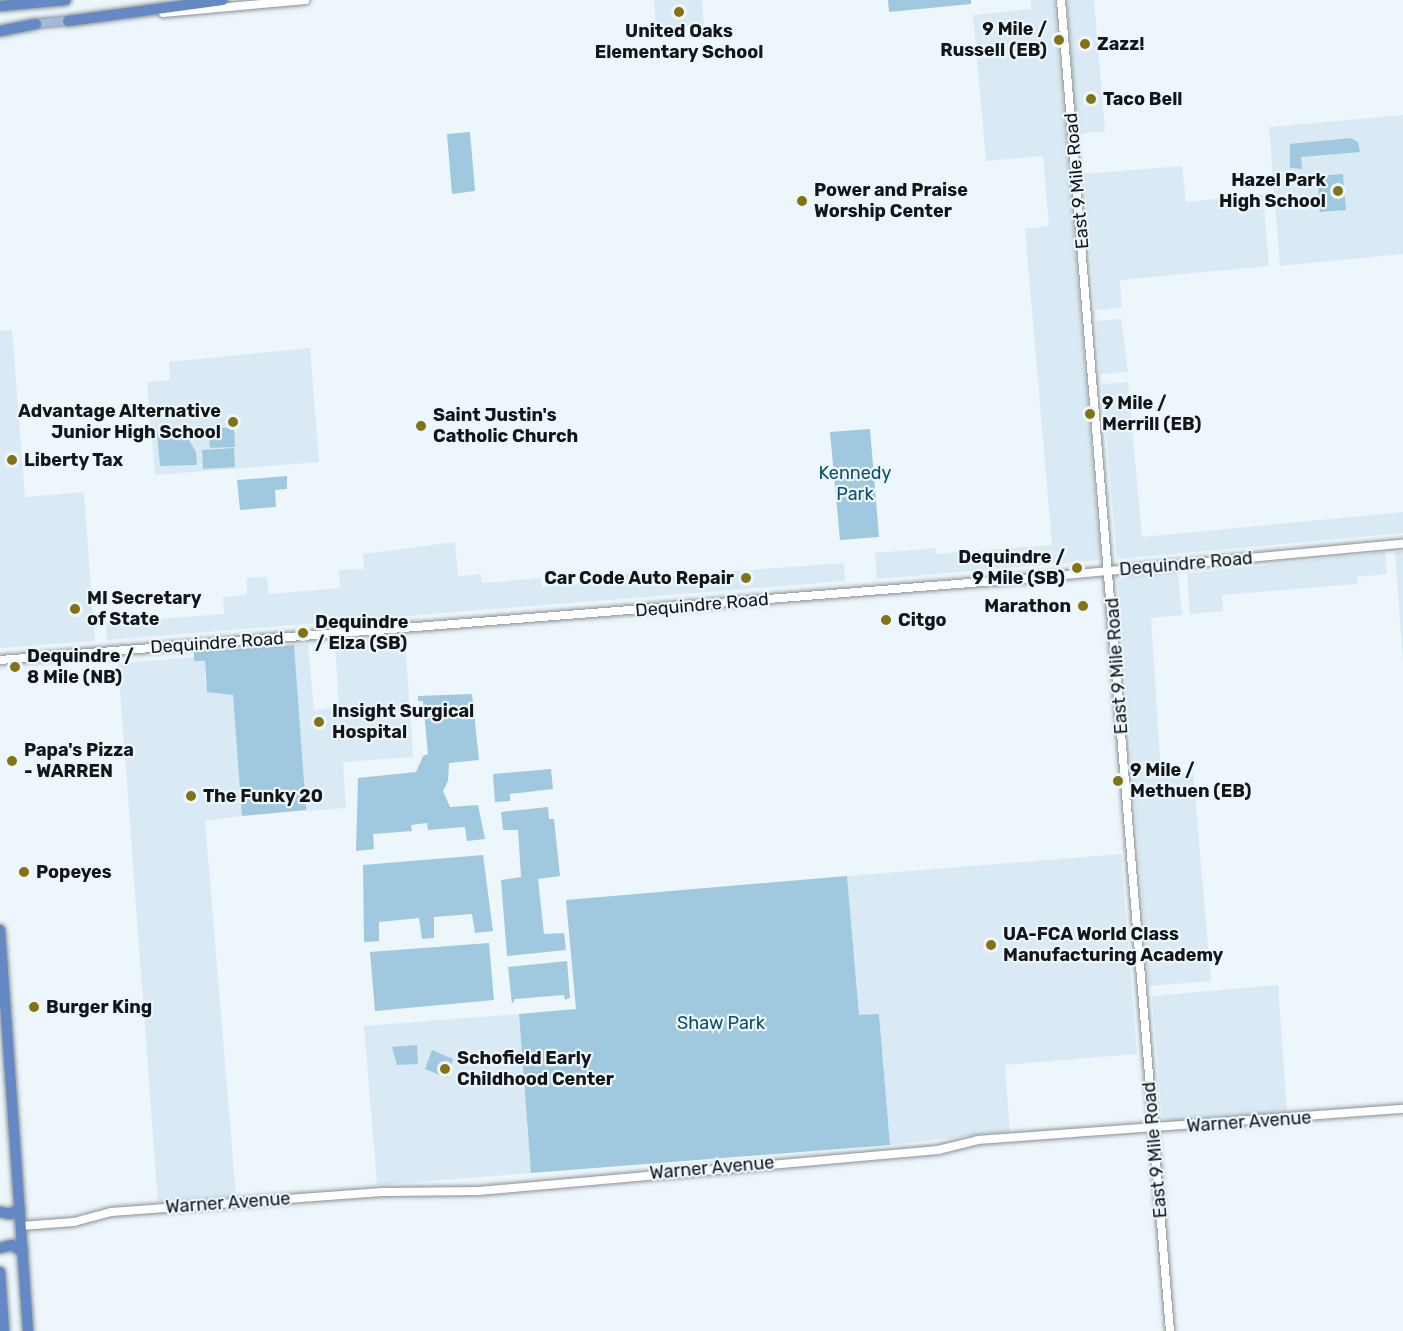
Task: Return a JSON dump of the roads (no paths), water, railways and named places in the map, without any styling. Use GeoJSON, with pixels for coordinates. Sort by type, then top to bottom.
{"type":"FeatureCollection","features":[{"type":"Feature","properties":{"kind":"highway"},"geometry":{"type":"LineString","coordinates":[[0,6],[66,0]]}},
{"type":"Feature","properties":{"kind":"highway"},"geometry":{"type":"LineString","coordinates":[[68,21],[223,0]]}},
{"type":"Feature","properties":{"kind":"highway"},"geometry":{"type":"LineString","coordinates":[[0,29],[36,24]]}},
{"type":"Feature","properties":{"kind":"highway"},"geometry":{"type":"LineString","coordinates":[[0,930],[28,1331]]}},
{"type":"Feature","properties":{"kind":"highway"},"geometry":{"type":"LineString","coordinates":[[0,1212],[10,1214],[20,1209]]}},
{"type":"Feature","properties":{"kind":"highway"},"geometry":{"type":"LineString","coordinates":[[0,1248],[12,1245],[23,1252]]}},
{"type":"Feature","properties":{"kind":"highway"},"geometry":{"type":"LineString","coordinates":[[0,1272],[4,1331]]}},
{"type":"Feature","properties":{"kind":"main road"},"geometry":{"type":"LineString","coordinates":[[36,24],[305,0]]}},
{"type":"Feature","properties":{"kind":"main road","name":"East 9 Mile Road"},"geometry":{"type":"LineString","coordinates":[[1062,0],[1170,1331]]}},
{"type":"Feature","properties":{"kind":"main road","name":"Dequindre Road"},"geometry":{"type":"LineString","coordinates":[[0,660],[1109,572],[1403,544]]}},
{"type":"Feature","properties":{"kind":"main road","name":"Warner Avenue"},"geometry":{"type":"LineString","coordinates":[[21,1226],[75,1222],[111,1212],[374,1193],[479,1191],[938,1150],[978,1140],[1153,1127],[1193,1127],[1403,1109]]}},
{"type":"Feature","properties":{"kind":"place","name":"United Oaks Elementary School"},"geometry":{"type":"Point","coordinates":[679,12]}},
{"type":"Feature","properties":{"kind":"place","name":"9 Mile / Russell (EB)"},"geometry":{"type":"Point","coordinates":[1059,40]}},
{"type":"Feature","properties":{"kind":"place","name":"Zazz!"},"geometry":{"type":"Point","coordinates":[1085,44]}},
{"type":"Feature","properties":{"kind":"place","name":"Taco Bell"},"geometry":{"type":"Point","coordinates":[1091,99]}},
{"type":"Feature","properties":{"kind":"place","name":"Hazel Park High School"},"geometry":{"type":"Point","coordinates":[1338,191]}},
{"type":"Feature","properties":{"kind":"place","name":"Power and Praise Worship Center"},"geometry":{"type":"Point","coordinates":[802,201]}},
{"type":"Feature","properties":{"kind":"place","name":"9 Mile / Merrill (EB)"},"geometry":{"type":"Point","coordinates":[1090,414]}},
{"type":"Feature","properties":{"kind":"place","name":"Advantage Alternative Junior High School"},"geometry":{"type":"Point","coordinates":[233,422]}},
{"type":"Feature","properties":{"kind":"place","name":"Saint Justin's Catholic Church"},"geometry":{"type":"Point","coordinates":[421,426]}},
{"type":"Feature","properties":{"kind":"place","name":"Liberty Tax"},"geometry":{"type":"Point","coordinates":[12,460]}},
{"type":"Feature","properties":{"kind":"place","name":"Dequindre / 9 Mile (SB)"},"geometry":{"type":"Point","coordinates":[1077,568]}},
{"type":"Feature","properties":{"kind":"place","name":"Car Code Auto Repair"},"geometry":{"type":"Point","coordinates":[746,578]}},
{"type":"Feature","properties":{"kind":"place","name":"Marathon"},"geometry":{"type":"Point","coordinates":[1083,606]}},
{"type":"Feature","properties":{"kind":"place","name":"MI Secretary of State"},"geometry":{"type":"Point","coordinates":[75,609]}},
{"type":"Feature","properties":{"kind":"place","name":"Citgo"},"geometry":{"type":"Point","coordinates":[886,620]}},
{"type":"Feature","properties":{"kind":"place","name":"Dequindre / Elza (SB)"},"geometry":{"type":"Point","coordinates":[303,633]}},
{"type":"Feature","properties":{"kind":"place","name":"Dequindre / 8 Mile (NB)"},"geometry":{"type":"Point","coordinates":[15,667]}},
{"type":"Feature","properties":{"kind":"place","name":"Insight Surgical Hospital"},"geometry":{"type":"Point","coordinates":[319,722]}},
{"type":"Feature","properties":{"kind":"place","name":"Papa's Pizza - WARREN"},"geometry":{"type":"Point","coordinates":[12,761]}},
{"type":"Feature","properties":{"kind":"place","name":"9 Mile / Methuen (EB)"},"geometry":{"type":"Point","coordinates":[1118,781]}},
{"type":"Feature","properties":{"kind":"place","name":"The Funky 20"},"geometry":{"type":"Point","coordinates":[191,796]}},
{"type":"Feature","properties":{"kind":"place","name":"Popeyes"},"geometry":{"type":"Point","coordinates":[24,872]}},
{"type":"Feature","properties":{"kind":"place","name":"UA-FCA World Class Manufacturing Academy"},"geometry":{"type":"Point","coordinates":[991,945]}},
{"type":"Feature","properties":{"kind":"place","name":"Burger King"},"geometry":{"type":"Point","coordinates":[34,1007]}},
{"type":"Feature","properties":{"kind":"place","name":"Schofield Early Childhood Center"},"geometry":{"type":"Point","coordinates":[445,1069]}},
{"type":"Feature","properties":{"kind":"park label","name":"Kennedy Park"},"geometry":{"type":"Point","coordinates":[855,484]}},
{"type":"Feature","properties":{"kind":"park label","name":"Shaw Park"},"geometry":{"type":"Point","coordinates":[721,1023]}}]}
